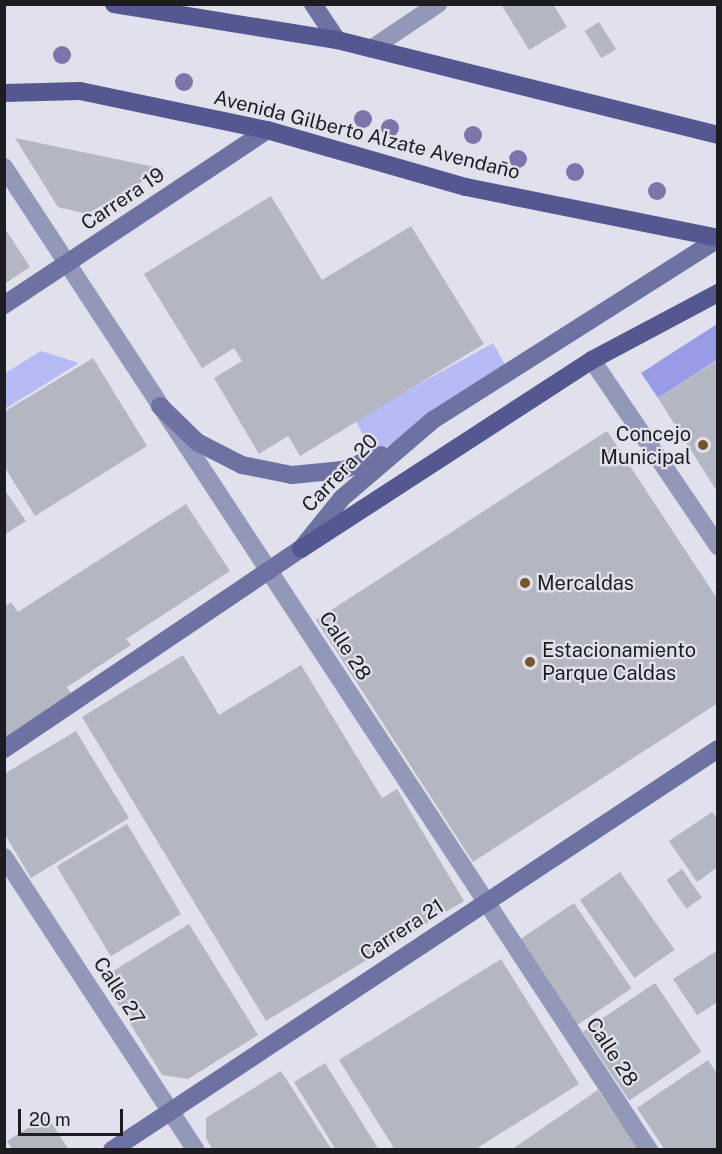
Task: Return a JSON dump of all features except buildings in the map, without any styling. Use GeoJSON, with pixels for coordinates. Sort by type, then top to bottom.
{"type":"FeatureCollection","features":[{"type":"Feature","properties":{"kind":"main road"},"geometry":{"type":"LineString","coordinates":[[114,4],[337,40],[717,135]]}},
{"type":"Feature","properties":{"kind":"main road"},"geometry":{"type":"LineString","coordinates":[[313,4],[337,40]]}},
{"type":"Feature","properties":{"kind":"main road","name":"Avenida Gilberto Alzate Avendaño"},"geometry":{"type":"LineString","coordinates":[[4,93],[80,91],[267,130],[466,186],[717,239]]}},
{"type":"Feature","properties":{"kind":"main road","name":"Carrera 19"},"geometry":{"type":"LineString","coordinates":[[4,305],[267,130]]}},
{"type":"Feature","properties":{"kind":"main road","name":"Carrera 20"},"geometry":{"type":"LineString","coordinates":[[4,749],[301,549],[342,498],[390,452],[433,420],[717,239]]}},
{"type":"Feature","properties":{"kind":"main road"},"geometry":{"type":"LineString","coordinates":[[301,549],[592,360],[717,293]]}},
{"type":"Feature","properties":{"kind":"main road"},"geometry":{"type":"LineString","coordinates":[[160,406],[197,442],[242,465],[302,474],[343,470],[390,452]]}},
{"type":"Feature","properties":{"kind":"main road","name":"Carrera 21"},"geometry":{"type":"LineString","coordinates":[[112,1149],[717,749]]}},
{"type":"Feature","properties":{"kind":"street"},"geometry":{"type":"LineString","coordinates":[[371,49],[438,4]]}},
{"type":"Feature","properties":{"kind":"street","name":"Calle 28"},"geometry":{"type":"LineString","coordinates":[[4,167],[649,1149]]}},
{"type":"Feature","properties":{"kind":"street"},"geometry":{"type":"LineString","coordinates":[[592,360],[717,546]]}},
{"type":"Feature","properties":{"kind":"street","name":"Calle 27"},"geometry":{"type":"LineString","coordinates":[[4,857],[196,1149]]}},
{"type":"Feature","properties":{"kind":"shaded area"},"geometry":{"type":"Polygon","coordinates":[[[717,324],[717,360],[658,398],[641,373],[717,324]]]}},
{"type":"Feature","properties":{"kind":"shaded area"},"geometry":{"type":"Polygon","coordinates":[[[493,343],[512,377],[374,454],[355,420],[493,343]]]}},
{"type":"Feature","properties":{"kind":"shaded area"},"geometry":{"type":"Polygon","coordinates":[[[41,351],[79,363],[5,409],[5,373],[41,351]]]}},
{"type":"Feature","properties":{"kind":"place","name":"Concejo Municipal"},"geometry":{"type":"Point","coordinates":[703,445]}},
{"type":"Feature","properties":{"kind":"place","name":"Mercaldas"},"geometry":{"type":"Point","coordinates":[525,583]}},
{"type":"Feature","properties":{"kind":"place","name":"Estacionamiento Parque Caldas"},"geometry":{"type":"Point","coordinates":[530,662]}}]}
